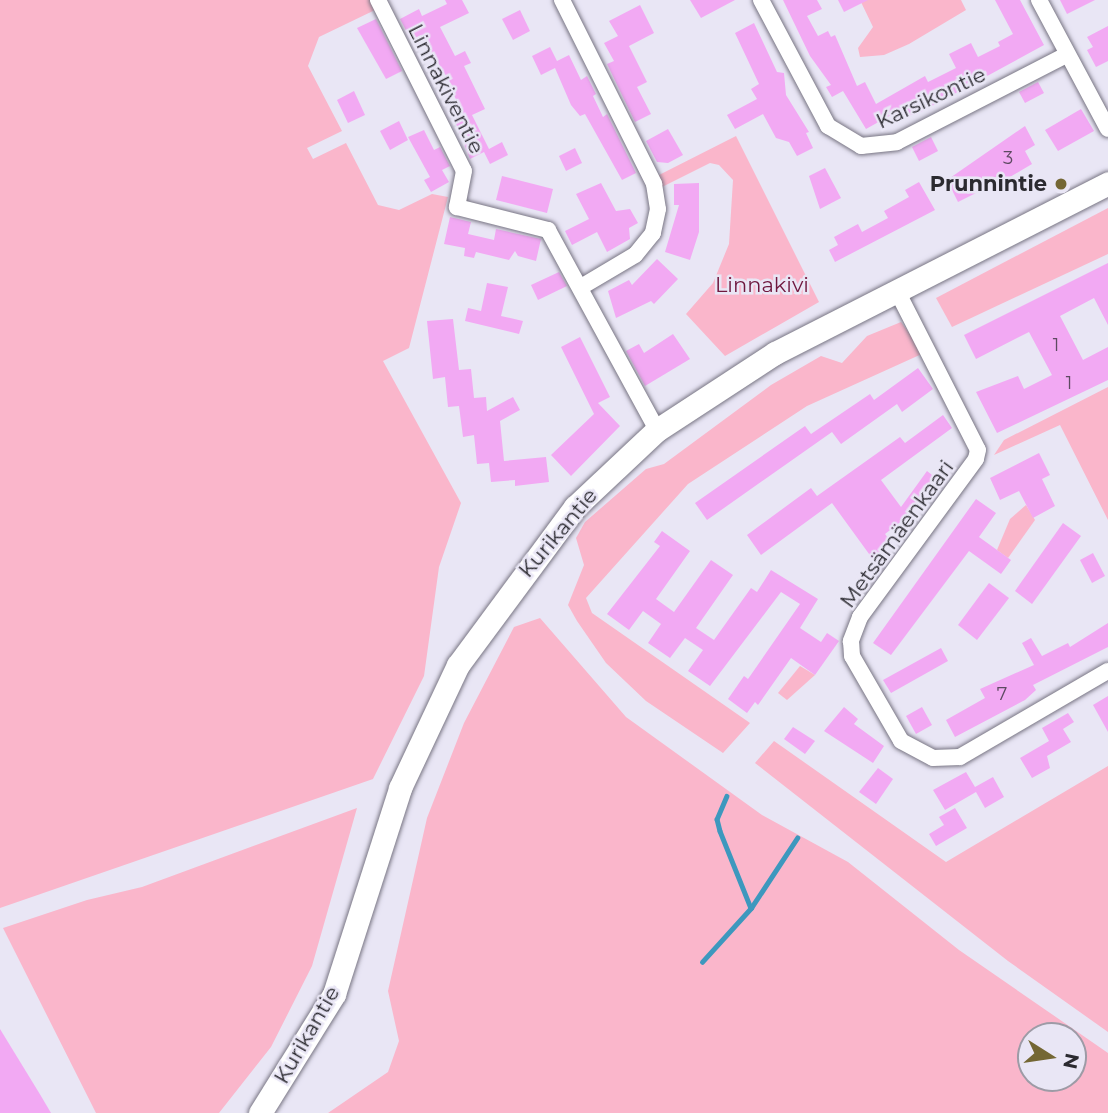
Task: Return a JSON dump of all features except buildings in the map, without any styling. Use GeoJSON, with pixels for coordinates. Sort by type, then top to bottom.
{"type":"FeatureCollection","features":[{"type":"Feature","properties":{"kind":"main road","name":"Kurikantie"},"geometry":{"type":"LineString","coordinates":[[260,1113],[334,994],[400,788],[458,665],[575,507],[657,430],[775,353],[1108,183]]}},
{"type":"Feature","properties":{"kind":"street","name":"Linnakiventie"},"geometry":{"type":"LineString","coordinates":[[378,0],[464,171],[457,207],[548,230],[657,430]]}},
{"type":"Feature","properties":{"kind":"street"},"geometry":{"type":"LineString","coordinates":[[562,0],[653,184],[658,209],[653,233],[635,255],[581,287]]}},
{"type":"Feature","properties":{"kind":"street","name":"Karsikontie"},"geometry":{"type":"LineString","coordinates":[[761,0],[828,126],[861,146],[897,142],[1066,55]]}},
{"type":"Feature","properties":{"kind":"street"},"geometry":{"type":"LineString","coordinates":[[1039,0],[1108,130]]}},
{"type":"Feature","properties":{"kind":"street","name":"Metsämäenkaari"},"geometry":{"type":"LineString","coordinates":[[897,291],[978,450],[976,459],[860,617],[851,641],[852,656],[901,741],[933,758],[960,757],[1108,671]]}},
{"type":"Feature","properties":{"kind":"green space"},"geometry":{"type":"Polygon","coordinates":[[[0,0],[370,0],[375,10],[319,37],[308,66],[342,131],[307,148],[313,159],[346,143],[378,205],[399,210],[432,194],[448,197],[409,348],[383,361],[461,503],[439,567],[424,676],[373,779],[0,908],[0,0]]]}},
{"type":"Feature","properties":{"kind":"green space"},"geometry":{"type":"Polygon","coordinates":[[[860,0],[961,0],[966,10],[909,44],[884,55],[860,57],[858,48],[873,27],[860,0]]]}},
{"type":"Feature","properties":{"kind":"green space","name":"Linnakivi"},"geometry":{"type":"Polygon","coordinates":[[[736,136],[819,302],[725,356],[686,314],[713,283],[729,244],[733,180],[719,165],[710,163],[662,187],[659,175],[736,136]]]}},
{"type":"Feature","properties":{"kind":"green space"},"geometry":{"type":"Polygon","coordinates":[[[1108,208],[1108,254],[952,327],[936,298],[1108,208]]]}},
{"type":"Feature","properties":{"kind":"green space"},"geometry":{"type":"Polygon","coordinates":[[[901,322],[924,353],[807,406],[688,484],[586,598],[592,613],[750,723],[723,753],[646,701],[606,663],[577,621],[568,605],[584,565],[576,538],[585,522],[646,469],[664,464],[771,385],[821,356],[842,363],[867,336],[901,322]]]}},
{"type":"Feature","properties":{"kind":"green space"},"geometry":{"type":"Polygon","coordinates":[[[1108,387],[1108,520],[1060,425],[994,455],[1004,440],[1108,387]]]}},
{"type":"Feature","properties":{"kind":"green space"},"geometry":{"type":"Polygon","coordinates":[[[1026,505],[1035,520],[1008,558],[997,550],[1010,519],[1026,505]]]}},
{"type":"Feature","properties":{"kind":"green space"},"geometry":{"type":"Polygon","coordinates":[[[540,618],[626,717],[762,815],[848,862],[959,950],[1063,1022],[1017,1022],[1017,1092],[1087,1092],[1087,1038],[1108,1053],[1108,1113],[328,1113],[388,1072],[399,1041],[388,991],[427,818],[464,723],[514,627],[540,618]]]}},
{"type":"Feature","properties":{"kind":"green space"},"geometry":{"type":"Polygon","coordinates":[[[800,666],[815,675],[787,700],[778,693],[800,666]]]}},
{"type":"Feature","properties":{"kind":"green space"},"geometry":{"type":"Polygon","coordinates":[[[774,741],[946,862],[1108,766],[1108,1032],[1008,961],[755,763],[774,741]]]}},
{"type":"Feature","properties":{"kind":"green space"},"geometry":{"type":"Polygon","coordinates":[[[357,808],[312,966],[271,1047],[219,1113],[96,1113],[3,928],[87,900],[142,887],[357,808]]]}},
{"type":"Feature","properties":{"kind":"waterway"},"geometry":{"type":"LineString","coordinates":[[727,796],[717,819],[751,908]]}},
{"type":"Feature","properties":{"kind":"waterway"},"geometry":{"type":"LineString","coordinates":[[702,962],[751,908],[797,838]]}},
{"type":"Feature","properties":{"kind":"place","name":"Prunnintie"},"geometry":{"type":"Point","coordinates":[1061,184]}}]}
